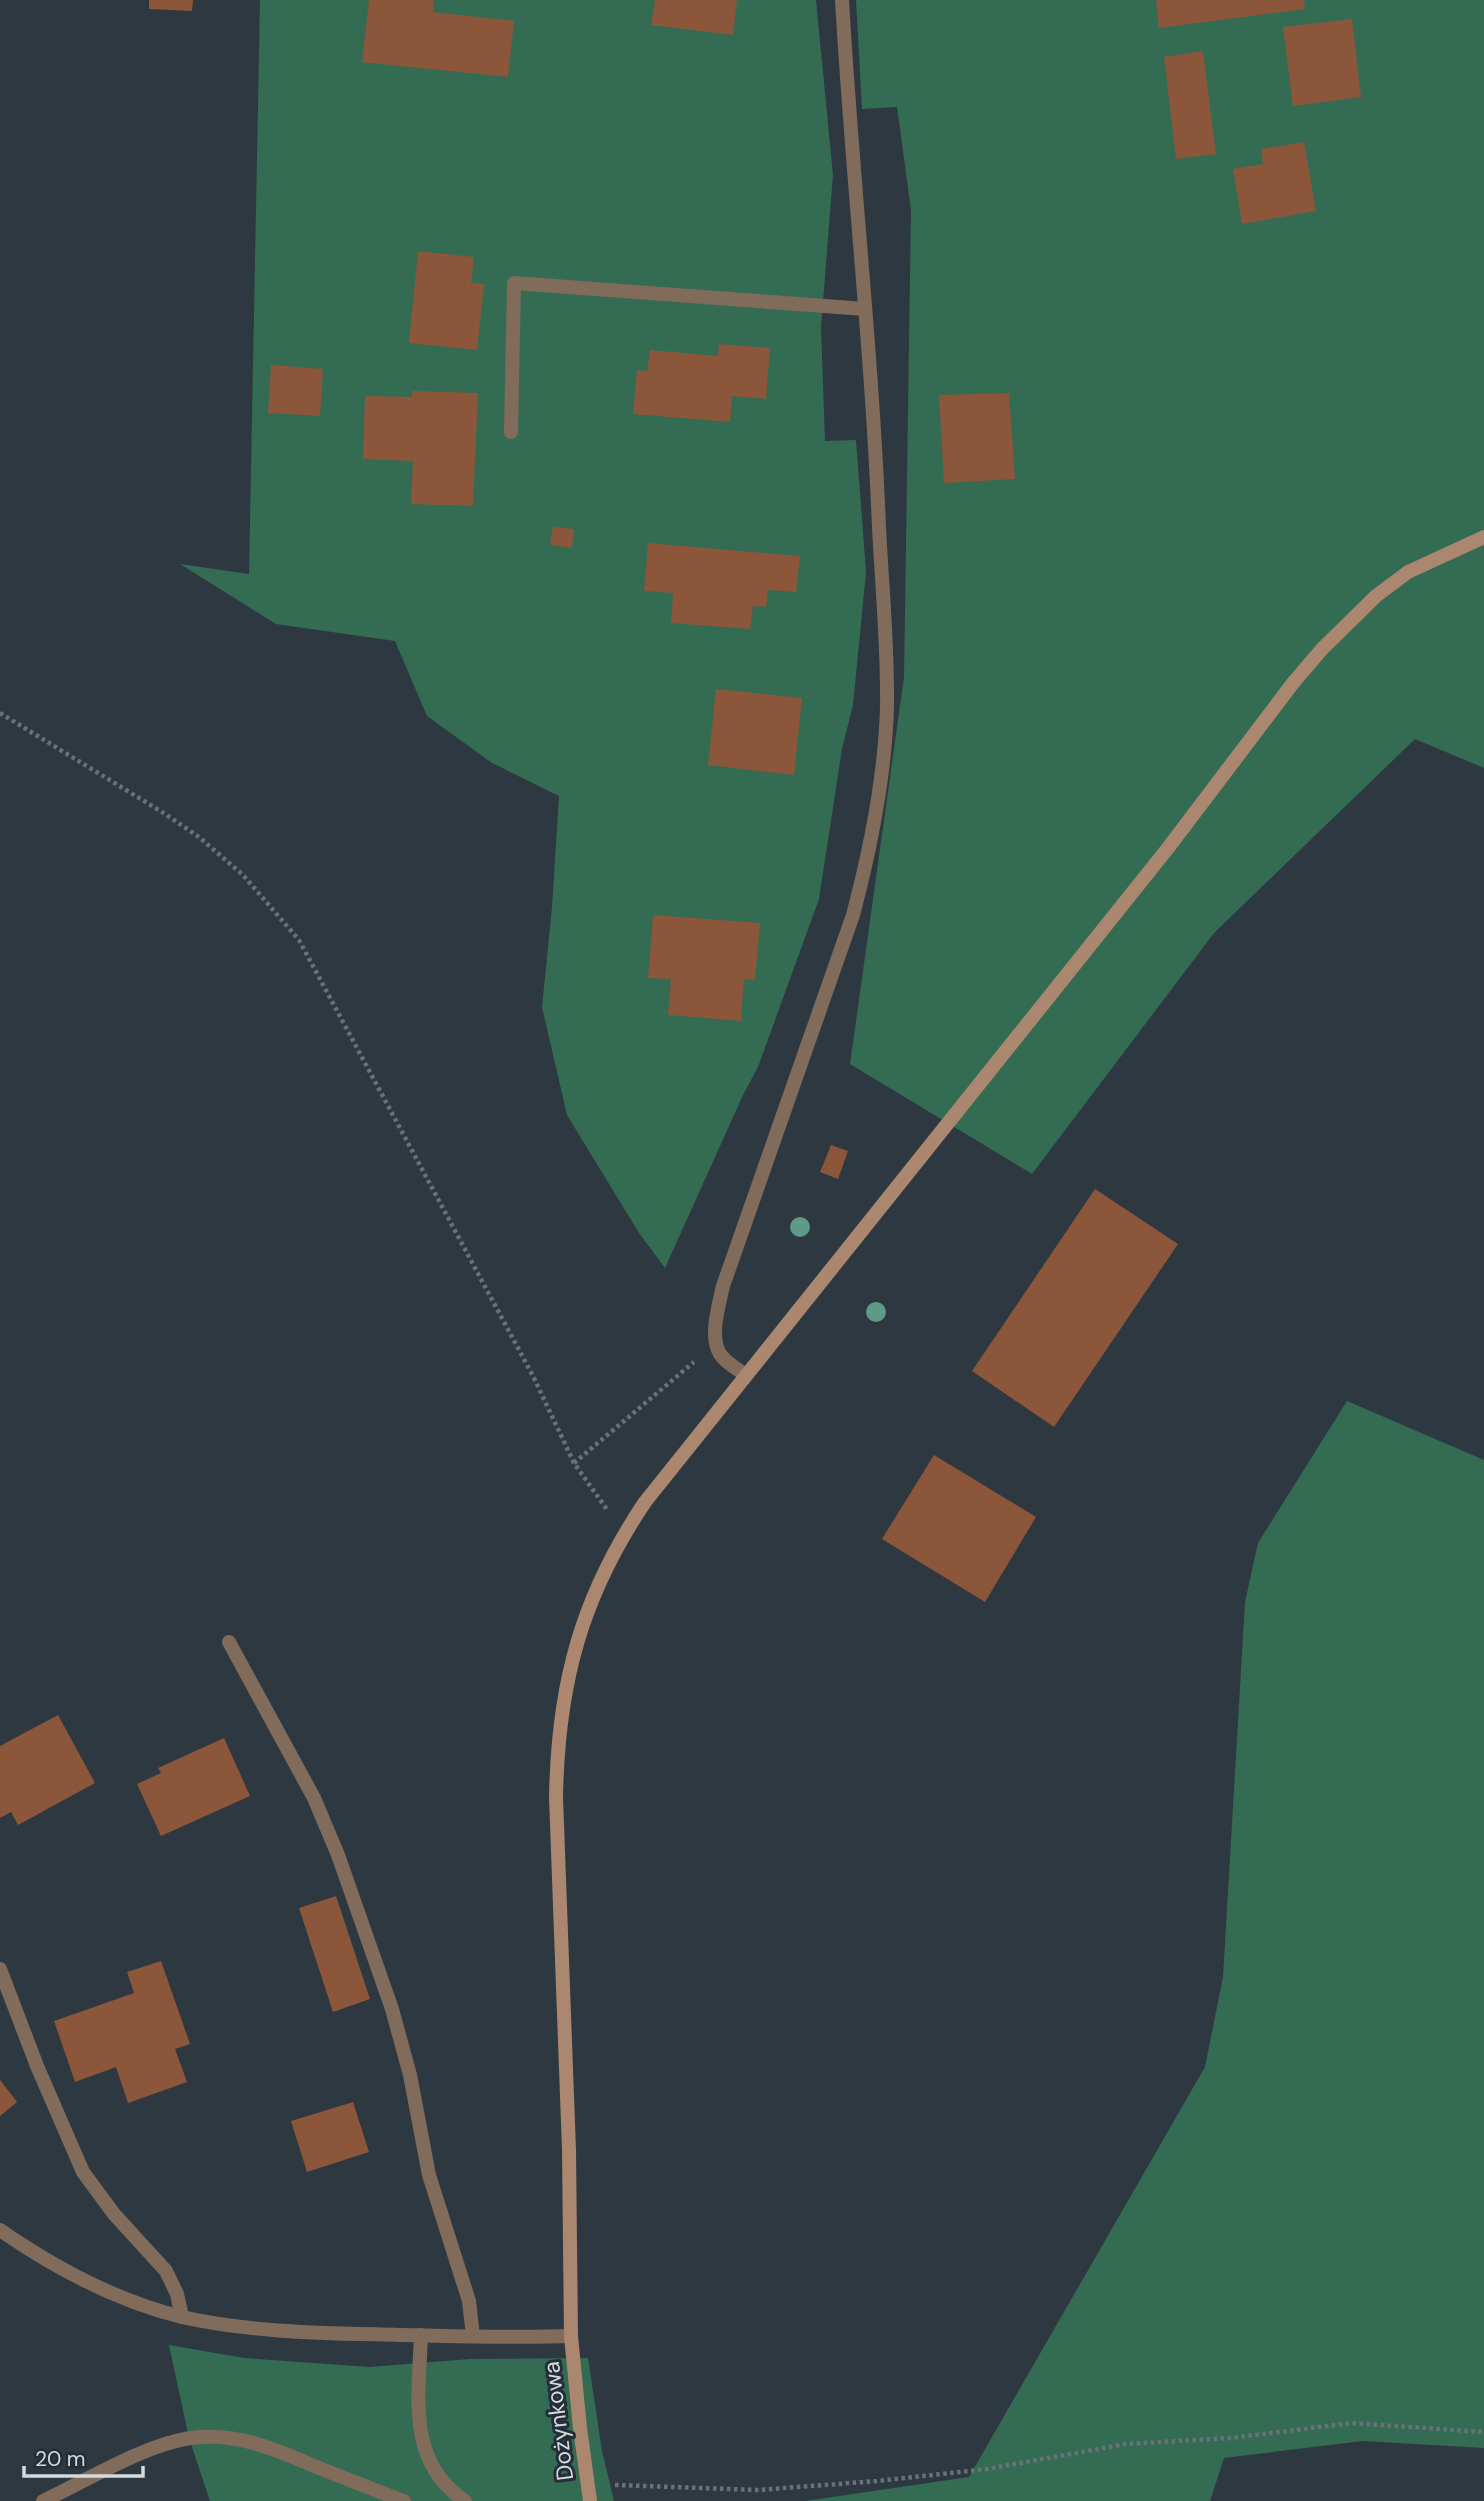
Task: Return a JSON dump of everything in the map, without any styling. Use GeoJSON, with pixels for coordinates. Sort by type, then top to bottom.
{"type":"FeatureCollection","features":[{"type":"Feature","properties":{"kind":"street"},"geometry":{"type":"LineString","coordinates":[[746,1375],[721,1355],[717,1346],[718,1309],[728,1266],[804,1059],[853,915],[870,853],[881,783],[887,707],[877,477],[842,0]]}},
{"type":"Feature","properties":{"kind":"street"},"geometry":{"type":"LineString","coordinates":[[510,432],[514,282],[865,309]]}},
{"type":"Feature","properties":{"kind":"street","name":"Dożynkowa"},"geometry":{"type":"LineString","coordinates":[[590,2501],[574,2382],[571,2336],[569,2150],[556,1797],[557,1750],[566,1686],[580,1630],[604,1572],[645,1502],[1168,848],[1293,683],[1322,649],[1376,596],[1408,572],[1484,537]]}},
{"type":"Feature","properties":{"kind":"street"},"geometry":{"type":"LineString","coordinates":[[229,1642],[314,1798],[347,1881],[392,2009],[410,2075],[429,2175],[469,2301],[473,2336]]}},
{"type":"Feature","properties":{"kind":"street"},"geometry":{"type":"LineString","coordinates":[[0,1969],[37,2066],[83,2172],[114,2214],[166,2271],[177,2294],[182,2317]]}},
{"type":"Feature","properties":{"kind":"street"},"geometry":{"type":"LineString","coordinates":[[0,2230],[65,2271],[122,2297],[182,2317],[255,2329],[421,2335],[571,2336]]}},
{"type":"Feature","properties":{"kind":"street"},"geometry":{"type":"LineString","coordinates":[[421,2335],[418,2401],[422,2445],[437,2474],[455,2499]]}},
{"type":"Feature","properties":{"kind":"street"},"geometry":{"type":"LineString","coordinates":[[43,2501],[163,2445],[190,2438],[216,2436],[244,2440],[277,2450],[404,2501]]}},
{"type":"Feature","properties":{"kind":"path"},"geometry":{"type":"LineString","coordinates":[[0,713],[199,837],[243,875],[299,940],[533,1376],[574,1463],[607,1511],[628,1527]]}},
{"type":"Feature","properties":{"kind":"path"},"geometry":{"type":"LineString","coordinates":[[574,1463],[671,1380],[717,1346]]}},
{"type":"Feature","properties":{"kind":"path"},"geometry":{"type":"LineString","coordinates":[[588,2484],[758,2490],[877,2481],[986,2469],[1126,2444],[1231,2438],[1352,2423],[1484,2432]]}},
{"type":"Feature","properties":{"kind":"green space"},"geometry":{"type":"Polygon","coordinates":[[[260,0],[816,0],[833,175],[821,327],[825,441],[856,440],[866,572],[853,705],[842,749],[819,899],[758,1067],[665,1268],[639,1233],[567,1115],[542,1007],[559,796],[492,763],[427,716],[395,641],[276,624],[180,564],[249,574],[260,0]]]}},
{"type":"Feature","properties":{"kind":"green space"},"geometry":{"type":"Polygon","coordinates":[[[856,0],[1484,0],[1484,768],[1415,739],[1214,933],[1032,1174],[850,1064],[904,677],[911,210],[897,107],[862,109],[856,0]]]}},
{"type":"Feature","properties":{"kind":"green space"},"geometry":{"type":"Polygon","coordinates":[[[1347,1401],[1484,1460],[1484,2448],[1363,2441],[1224,2458],[1210,2501],[805,2501],[969,2477],[1205,2067],[1223,1977],[1245,1602],[1258,1543],[1347,1401]]]}},
{"type":"Feature","properties":{"kind":"green space"},"geometry":{"type":"Polygon","coordinates":[[[169,2345],[244,2358],[369,2367],[470,2359],[588,2358],[602,2451],[614,2501],[210,2501],[189,2438],[169,2345]]]}},
{"type":"Feature","properties":{"kind":"building"},"geometry":{"type":"Polygon","coordinates":[[[149,0],[193,0],[192,11],[149,9],[149,0]]]}},
{"type":"Feature","properties":{"kind":"building"},"geometry":{"type":"Polygon","coordinates":[[[369,0],[434,0],[433,12],[514,21],[508,77],[362,62],[369,0]]]}},
{"type":"Feature","properties":{"kind":"building"},"geometry":{"type":"Polygon","coordinates":[[[655,0],[737,0],[733,35],[651,25],[655,0]]]}},
{"type":"Feature","properties":{"kind":"building"},"geometry":{"type":"Polygon","coordinates":[[[1156,0],[1304,0],[1305,9],[1159,28],[1156,0]]]}},
{"type":"Feature","properties":{"kind":"building"},"geometry":{"type":"Polygon","coordinates":[[[1352,19],[1361,97],[1293,106],[1283,27],[1352,19]]]}},
{"type":"Feature","properties":{"kind":"building"},"geometry":{"type":"Polygon","coordinates":[[[1203,51],[1216,154],[1176,159],[1164,57],[1203,51]]]}},
{"type":"Feature","properties":{"kind":"building"},"geometry":{"type":"Polygon","coordinates":[[[1304,142],[1316,211],[1242,224],[1233,169],[1263,164],[1261,149],[1304,142]]]}},
{"type":"Feature","properties":{"kind":"building"},"geometry":{"type":"Polygon","coordinates":[[[418,251],[474,257],[471,283],[484,284],[477,350],[409,343],[418,251]]]}},
{"type":"Feature","properties":{"kind":"building"},"geometry":{"type":"Polygon","coordinates":[[[719,344],[770,348],[766,399],[732,396],[730,422],[633,414],[637,370],[647,371],[650,350],[718,356],[719,344]]]}},
{"type":"Feature","properties":{"kind":"building"},"geometry":{"type":"Polygon","coordinates":[[[271,365],[323,369],[320,416],[268,413],[271,365]]]}},
{"type":"Feature","properties":{"kind":"building"},"geometry":{"type":"Polygon","coordinates":[[[412,391],[478,393],[473,506],[411,504],[413,461],[363,459],[365,396],[412,397],[412,391]]]}},
{"type":"Feature","properties":{"kind":"building"},"geometry":{"type":"Polygon","coordinates":[[[1009,393],[1015,479],[944,483],[939,395],[1009,393]]]}},
{"type":"Feature","properties":{"kind":"building"},"geometry":{"type":"Polygon","coordinates":[[[553,527],[574,529],[572,548],[550,545],[553,527]]]}},
{"type":"Feature","properties":{"kind":"building"},"geometry":{"type":"Polygon","coordinates":[[[648,543],[800,556],[796,592],[768,590],[766,607],[753,606],[750,629],[671,623],[673,593],[644,591],[648,543]]]}},
{"type":"Feature","properties":{"kind":"building"},"geometry":{"type":"Polygon","coordinates":[[[716,689],[802,698],[794,775],[708,765],[716,689]]]}},
{"type":"Feature","properties":{"kind":"building"},"geometry":{"type":"Polygon","coordinates":[[[653,915],[760,923],[755,980],[744,979],[741,1021],[668,1015],[671,979],[648,978],[653,915]]]}},
{"type":"Feature","properties":{"kind":"building"},"geometry":{"type":"Polygon","coordinates":[[[831,1145],[848,1151],[838,1179],[820,1172],[831,1145]]]}},
{"type":"Feature","properties":{"kind":"building"},"geometry":{"type":"Polygon","coordinates":[[[1095,1189],[1178,1244],[1054,1427],[972,1371],[1095,1189]]]}},
{"type":"Feature","properties":{"kind":"building"},"geometry":{"type":"Polygon","coordinates":[[[934,1455],[1036,1517],[985,1602],[882,1539],[934,1455]]]}},
{"type":"Feature","properties":{"kind":"building"},"geometry":{"type":"Polygon","coordinates":[[[58,1715],[95,1783],[18,1825],[11,1812],[0,1818],[0,1746],[58,1715]]]}},
{"type":"Feature","properties":{"kind":"building"},"geometry":{"type":"Polygon","coordinates":[[[224,1738],[250,1796],[161,1836],[137,1784],[161,1773],[158,1768],[224,1738]]]}},
{"type":"Feature","properties":{"kind":"building"},"geometry":{"type":"Polygon","coordinates":[[[336,1896],[370,1999],[333,2012],[299,1908],[336,1896]]]}},
{"type":"Feature","properties":{"kind":"building"},"geometry":{"type":"Polygon","coordinates":[[[161,1961],[190,2044],[175,2049],[187,2082],[128,2103],[116,2067],[75,2082],[54,2021],[134,1993],[127,1972],[161,1961]]]}},
{"type":"Feature","properties":{"kind":"building"},"geometry":{"type":"Polygon","coordinates":[[[0,2080],[17,2102],[0,2116],[0,2080]]]}},
{"type":"Feature","properties":{"kind":"building"},"geometry":{"type":"Polygon","coordinates":[[[353,2102],[369,2152],[307,2172],[291,2121],[353,2102]]]}}]}
